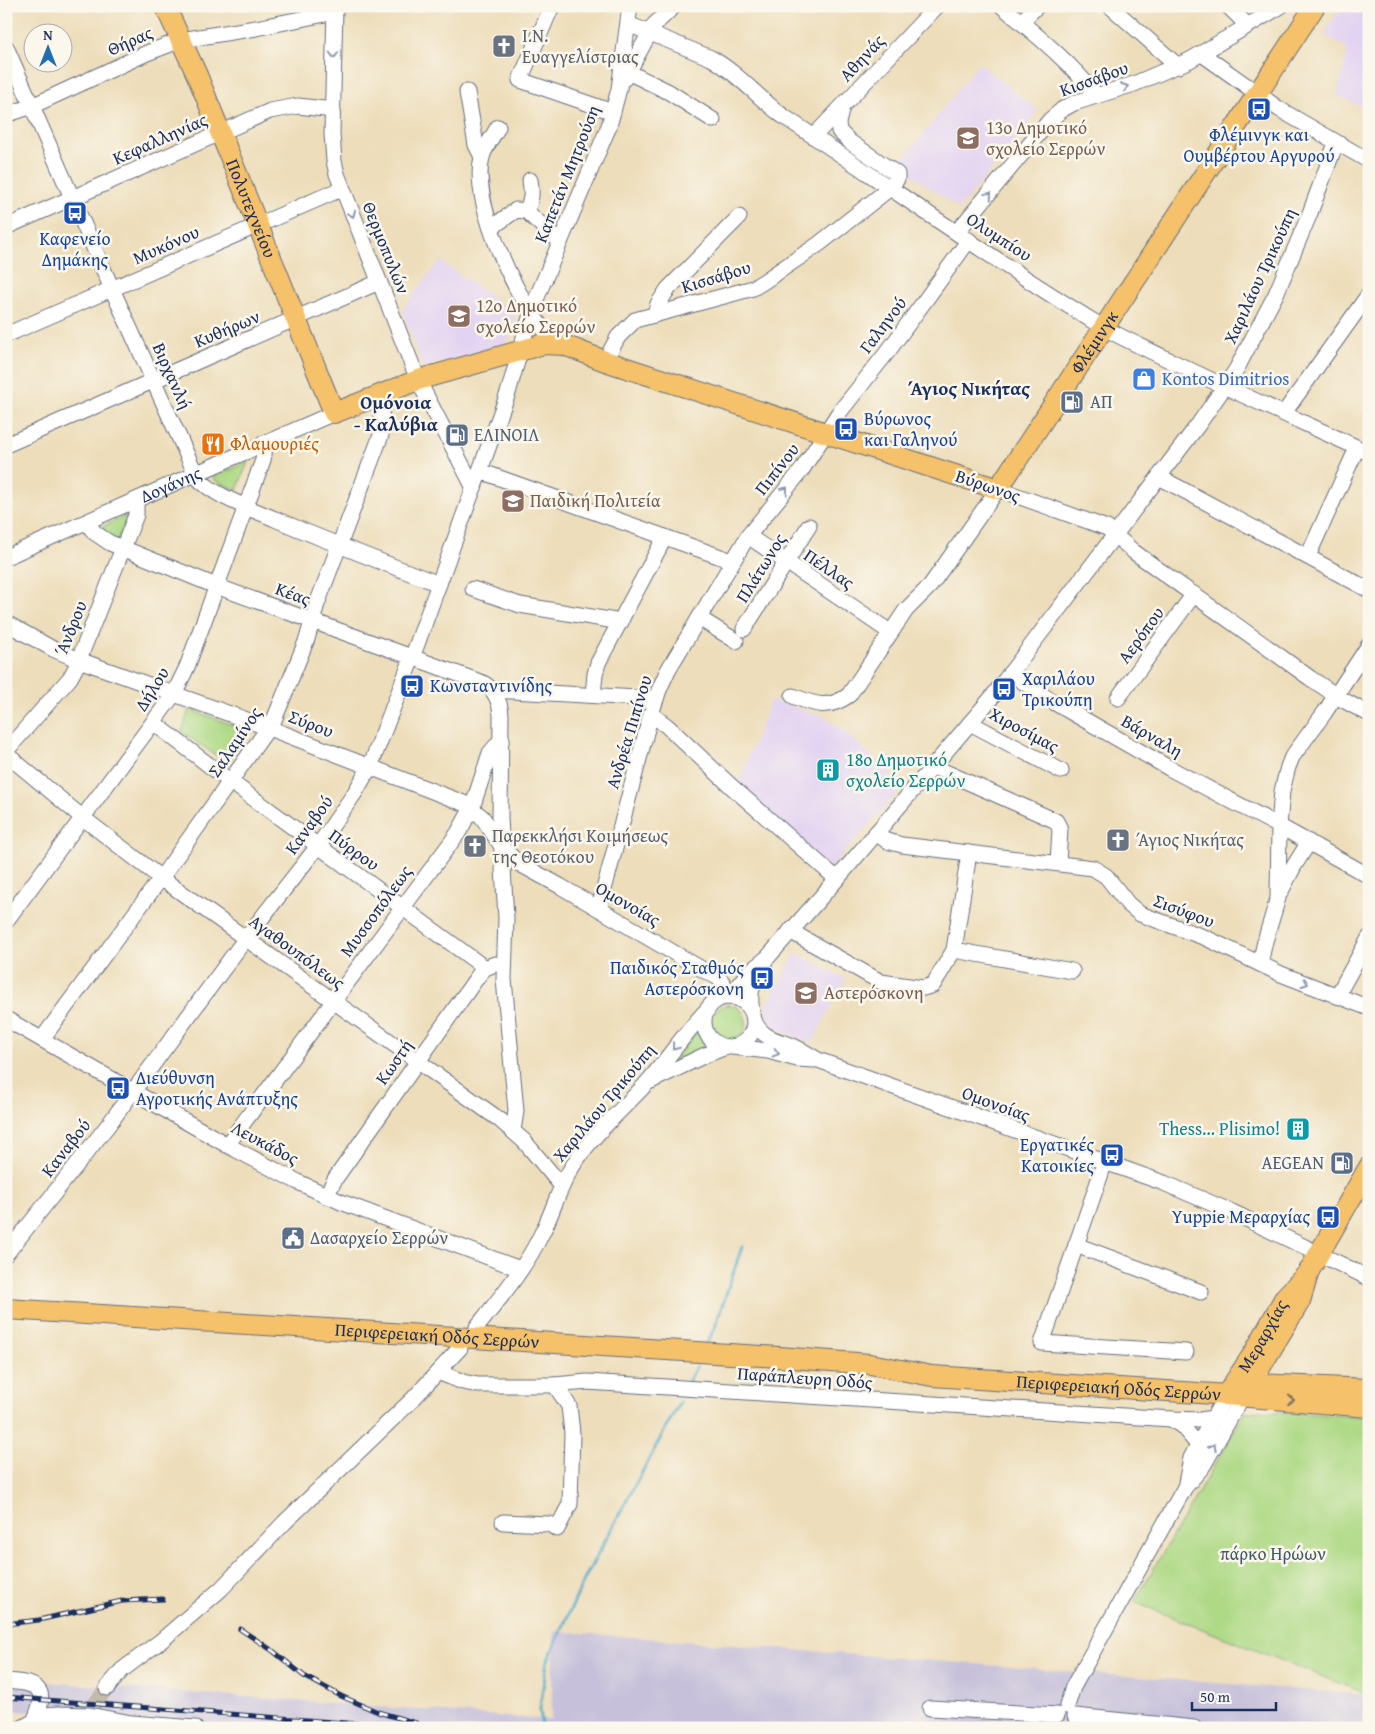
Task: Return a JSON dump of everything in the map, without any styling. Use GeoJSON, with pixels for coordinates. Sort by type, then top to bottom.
{"type":"FeatureCollection","features":[{"type":"Feature","properties":{"kind":"main road","name":"Πολυτεχνείου"},"geometry":{"type":"LineString","coordinates":[[165,6],[220,132],[334,413]]}},
{"type":"Feature","properties":{"kind":"main road","name":"Φλέμινγκ"},"geometry":{"type":"LineString","coordinates":[[998,488],[1315,6]]}},
{"type":"Feature","properties":{"kind":"main road","name":"Δογάνης"},"geometry":{"type":"LineString","coordinates":[[334,413],[418,380],[544,344],[564,345]]}},
{"type":"Feature","properties":{"kind":"main road","name":"Βύρωνος"},"geometry":{"type":"LineString","coordinates":[[564,345],[605,361],[998,488]]}},
{"type":"Feature","properties":{"kind":"main road","name":"Μεραρχίας"},"geometry":{"type":"LineString","coordinates":[[1238,1389],[1273,1348],[1300,1302],[1314,1263],[1369,1167]]}},
{"type":"Feature","properties":{"kind":"main road","name":"Μεραρχίας"},"geometry":{"type":"LineString","coordinates":[[1238,1389],[1285,1297],[1314,1263]]}},
{"type":"Feature","properties":{"kind":"main road","name":"Περιφερειακή Οδός Σερρών"},"geometry":{"type":"LineString","coordinates":[[6,1309],[870,1364],[932,1376],[1238,1389],[1297,1386],[1369,1389]]}},
{"type":"Feature","properties":{"kind":"main road"},"geometry":{"type":"LineString","coordinates":[[1273,1348],[1271,1360],[1273,1368],[1278,1374],[1297,1386]]}},
{"type":"Feature","properties":{"kind":"main road","name":"Περιφερειακή Οδός Σερρών"},"geometry":{"type":"LineString","coordinates":[[1238,1389],[1369,1407]]}},
{"type":"Feature","properties":{"kind":"street"},"geometry":{"type":"LineString","coordinates":[[552,6],[520,80],[613,112]]}},
{"type":"Feature","properties":{"kind":"street","name":"Καπετάν Μητρούση"},"geometry":{"type":"LineString","coordinates":[[520,350],[532,313],[613,112],[619,89],[630,6]]}},
{"type":"Feature","properties":{"kind":"street"},"geometry":{"type":"LineString","coordinates":[[619,89],[649,32],[658,20],[674,6]]}},
{"type":"Feature","properties":{"kind":"street","name":"Αθηνάς"},"geometry":{"type":"LineString","coordinates":[[814,136],[937,6]]}},
{"type":"Feature","properties":{"kind":"street"},"geometry":{"type":"LineString","coordinates":[[1002,6],[1062,57],[1082,77],[1096,95]]}},
{"type":"Feature","properties":{"kind":"street"},"geometry":{"type":"LineString","coordinates":[[1021,22],[1037,6]]}},
{"type":"Feature","properties":{"kind":"street"},"geometry":{"type":"LineString","coordinates":[[1110,6],[1178,66]]}},
{"type":"Feature","properties":{"kind":"street"},"geometry":{"type":"LineString","coordinates":[[1228,6],[1247,25]]}},
{"type":"Feature","properties":{"kind":"street","name":"Κισσάβου"},"geometry":{"type":"LineString","coordinates":[[964,236],[1050,120],[1068,105],[1126,87],[1178,66],[1202,54],[1281,6]]}},
{"type":"Feature","properties":{"kind":"street","name":"Θήρας"},"geometry":{"type":"LineString","coordinates":[[6,115],[32,106],[147,53],[181,40],[207,34],[249,29],[335,9]]}},
{"type":"Feature","properties":{"kind":"street","name":"Θερμοπυλών"},"geometry":{"type":"LineString","coordinates":[[335,9],[332,134],[333,154],[342,189],[418,380],[474,488]]}},
{"type":"Feature","properties":{"kind":"street","name":"Ολυμπίου"},"geometry":{"type":"LineString","coordinates":[[628,24],[720,63],[766,103],[890,188],[1104,328],[1224,387],[1363,451]]}},
{"type":"Feature","properties":{"kind":"street","name":"Βιρχανλή"},"geometry":{"type":"LineString","coordinates":[[6,47],[195,474],[210,488],[245,506],[339,546],[439,584]]}},
{"type":"Feature","properties":{"kind":"street"},"geometry":{"type":"LineString","coordinates":[[1202,54],[1258,95],[1369,161]]}},
{"type":"Feature","properties":{"kind":"street"},"geometry":{"type":"LineString","coordinates":[[628,72],[669,92],[713,120]]}},
{"type":"Feature","properties":{"kind":"street"},"geometry":{"type":"LineString","coordinates":[[467,92],[476,144],[482,157]]}},
{"type":"Feature","properties":{"kind":"street","name":"Κεφαλληνίας"},"geometry":{"type":"LineString","coordinates":[[6,227],[220,132],[285,107],[305,106],[333,110]]}},
{"type":"Feature","properties":{"kind":"street"},"geometry":{"type":"LineString","coordinates":[[842,107],[838,122],[839,131],[850,142],[898,174],[897,180],[890,188]]}},
{"type":"Feature","properties":{"kind":"street"},"geometry":{"type":"LineString","coordinates":[[498,127],[482,157],[480,175],[486,212],[501,254],[516,286],[543,328],[564,345]]}},
{"type":"Feature","properties":{"kind":"street","name":"Χαριλάου Τρικούπη"},"geometry":{"type":"LineString","coordinates":[[477,1327],[520,1269],[542,1234],[561,1185],[583,1152],[613,1116],[645,1084],[718,1002],[753,968],[768,957],[934,767],[1010,673],[1198,425],[1242,358],[1280,285],[1336,143]]}},
{"type":"Feature","properties":{"kind":"street"},"geometry":{"type":"LineString","coordinates":[[526,211],[530,204],[532,191],[530,180]]}},
{"type":"Feature","properties":{"kind":"street","name":"Κισσάβου"},"geometry":{"type":"LineString","coordinates":[[605,361],[618,337],[638,319],[753,288],[819,244],[890,188]]}},
{"type":"Feature","properties":{"kind":"street","name":"Μυκόνου"},"geometry":{"type":"LineString","coordinates":[[6,335],[342,189]]}},
{"type":"Feature","properties":{"kind":"street"},"geometry":{"type":"LineString","coordinates":[[492,228],[516,210],[526,211],[560,242]]}},
{"type":"Feature","properties":{"kind":"street"},"geometry":{"type":"LineString","coordinates":[[655,314],[658,304],[668,289],[739,217]]}},
{"type":"Feature","properties":{"kind":"street","name":"Γαληνού"},"geometry":{"type":"LineString","coordinates":[[827,432],[838,414],[889,350],[964,236]]}},
{"type":"Feature","properties":{"kind":"street","name":"Κυθήρων"},"geometry":{"type":"LineString","coordinates":[[6,446],[379,282]]}},
{"type":"Feature","properties":{"kind":"street"},"geometry":{"type":"LineString","coordinates":[[1284,413],[1369,294]]}},
{"type":"Feature","properties":{"kind":"street","name":"Καναβού"},"geometry":{"type":"LineString","coordinates":[[6,1254],[109,1124],[246,938],[318,846],[370,767],[474,488],[508,393],[520,350]]}},
{"type":"Feature","properties":{"kind":"street","name":"Σαλαμίνος"},"geometry":{"type":"LineString","coordinates":[[42,1039],[231,782],[278,712],[304,648],[312,621],[382,431],[381,414],[376,396]]}},
{"type":"Feature","properties":{"kind":"street","name":"Δογάνης"},"geometry":{"type":"LineString","coordinates":[[6,557],[334,413]]}},
{"type":"Feature","properties":{"kind":"street","name":"Πιπίνου"},"geometry":{"type":"LineString","coordinates":[[751,532],[801,471],[827,432]]}},
{"type":"Feature","properties":{"kind":"street","name":"Δήλου"},"geometry":{"type":"LineString","coordinates":[[6,921],[174,694],[190,660],[263,460],[264,443]]}},
{"type":"Feature","properties":{"kind":"street"},"geometry":{"type":"LineString","coordinates":[[1308,556],[1363,451]]}},
{"type":"Feature","properties":{"kind":"street"},"geometry":{"type":"LineString","coordinates":[[480,471],[732,561]]}},
{"type":"Feature","properties":{"kind":"street"},"geometry":{"type":"LineString","coordinates":[[1159,477],[1369,590]]}},
{"type":"Feature","properties":{"kind":"street","name":"Βύρωνος"},"geometry":{"type":"LineString","coordinates":[[998,488],[1107,528],[1134,552],[1336,696],[1369,714]]}},
{"type":"Feature","properties":{"kind":"street","name":"Φλέμινγκ"},"geometry":{"type":"LineString","coordinates":[[793,696],[822,706],[844,699],[852,691],[890,632],[911,604],[935,579],[998,488]]}},
{"type":"Feature","properties":{"kind":"street","name":"Άνδρου"},"geometry":{"type":"LineString","coordinates":[[6,753],[70,678],[79,660],[137,513],[136,501]]}},
{"type":"Feature","properties":{"kind":"street","name":"Κέας"},"geometry":{"type":"LineString","coordinates":[[87,523],[99,536],[123,548],[216,586],[483,684],[492,690]]}},
{"type":"Feature","properties":{"kind":"street","name":"Πλάτωνος"},"geometry":{"type":"LineString","coordinates":[[699,618],[740,635],[809,526]]}},
{"type":"Feature","properties":{"kind":"street","name":"Ανδρέα Πιπίνου"},"geometry":{"type":"LineString","coordinates":[[599,908],[656,699],[668,670],[751,532]]}},
{"type":"Feature","properties":{"kind":"street","name":"Πέλλας"},"geometry":{"type":"LineString","coordinates":[[751,532],[786,563],[890,632]]}},
{"type":"Feature","properties":{"kind":"street"},"geometry":{"type":"LineString","coordinates":[[593,695],[597,667],[665,537]]}},
{"type":"Feature","properties":{"kind":"street"},"geometry":{"type":"LineString","coordinates":[[473,589],[520,605],[621,622]]}},
{"type":"Feature","properties":{"kind":"street","name":"Αερόπου"},"geometry":{"type":"LineString","coordinates":[[1118,698],[1194,594]]}},
{"type":"Feature","properties":{"kind":"street","name":"Σύρου"},"geometry":{"type":"LineString","coordinates":[[6,623],[53,649],[79,660],[269,728],[451,797],[472,808],[488,824],[503,848]]}},
{"type":"Feature","properties":{"kind":"street"},"geometry":{"type":"LineString","coordinates":[[1278,898],[1279,826],[1282,791],[1288,767],[1292,757],[1336,696],[1369,645]]}},
{"type":"Feature","properties":{"kind":"street","name":"Βάρναλη"},"geometry":{"type":"LineString","coordinates":[[1010,673],[1050,700],[1169,768],[1369,876]]}},
{"type":"Feature","properties":{"kind":"street"},"geometry":{"type":"LineString","coordinates":[[492,690],[656,699]]}},
{"type":"Feature","properties":{"kind":"street"},"geometry":{"type":"LineString","coordinates":[[492,690],[500,706],[502,739],[500,801],[506,918],[504,962],[506,1007],[516,1111],[514,1131]]}},
{"type":"Feature","properties":{"kind":"street"},"geometry":{"type":"LineString","coordinates":[[651,714],[673,731],[732,787],[837,879]]}},
{"type":"Feature","properties":{"kind":"street","name":"Πύρρου"},"geometry":{"type":"LineString","coordinates":[[154,723],[231,782],[485,968]]}},
{"type":"Feature","properties":{"kind":"street","name":"Χιροσίμας"},"geometry":{"type":"LineString","coordinates":[[970,723],[1061,771]]}},
{"type":"Feature","properties":{"kind":"street","name":"Μυσσοπόλεως"},"geometry":{"type":"LineString","coordinates":[[227,1145],[458,833],[472,808],[488,757],[492,749],[502,739]]}},
{"type":"Feature","properties":{"kind":"street","name":"Αγαθουπόλεως"},"geometry":{"type":"LineString","coordinates":[[6,753],[83,818],[161,878],[514,1131],[561,1185]]}},
{"type":"Feature","properties":{"kind":"street"},"geometry":{"type":"LineString","coordinates":[[934,767],[1056,822],[1060,829],[1058,863]]}},
{"type":"Feature","properties":{"kind":"street","name":"Σισύφου"},"geometry":{"type":"LineString","coordinates":[[876,833],[894,844],[1058,863],[1099,870],[1112,882],[1128,904],[1140,914],[1206,938],[1281,974],[1369,1008]]}},
{"type":"Feature","properties":{"kind":"street"},"geometry":{"type":"LineString","coordinates":[[1260,964],[1278,898],[1291,871],[1309,842]]}},
{"type":"Feature","properties":{"kind":"street","name":"Ομονοίας"},"geometry":{"type":"LineString","coordinates":[[503,848],[518,863],[599,908],[705,971],[717,976],[726,989],[718,1002]]}},
{"type":"Feature","properties":{"kind":"street"},"geometry":{"type":"LineString","coordinates":[[790,931],[881,982],[923,988],[933,985],[954,950],[969,853]]}},
{"type":"Feature","properties":{"kind":"street"},"geometry":{"type":"LineString","coordinates":[[1337,996],[1369,938]]}},
{"type":"Feature","properties":{"kind":"street"},"geometry":{"type":"LineString","coordinates":[[954,950],[1072,971]]}},
{"type":"Feature","properties":{"kind":"street"},"geometry":{"type":"LineString","coordinates":[[645,1084],[703,1056],[741,1045],[751,1034],[753,1016],[750,996],[752,986],[768,957]]}},
{"type":"Feature","properties":{"kind":"street"},"geometry":{"type":"LineString","coordinates":[[485,968],[504,962]]}},
{"type":"Feature","properties":{"kind":"street","name":"Κωστή"},"geometry":{"type":"LineString","coordinates":[[326,1196],[335,1179],[485,968]]}},
{"type":"Feature","properties":{"kind":"street"},"geometry":{"type":"LineString","coordinates":[[705,971],[730,974],[753,968]]}},
{"type":"Feature","properties":{"kind":"street"},"geometry":{"type":"LineString","coordinates":[[753,1016],[745,1003],[735,998],[718,1002],[704,1027],[712,1041],[718,1045],[761,1050],[796,1059],[818,1060]]}},
{"type":"Feature","properties":{"kind":"street","name":"Ομονοίας"},"geometry":{"type":"LineString","coordinates":[[753,1016],[760,1031],[766,1037],[801,1050],[818,1060],[1105,1162],[1211,1202],[1314,1263],[1369,1278]]}},
{"type":"Feature","properties":{"kind":"street","name":"Λευκάδος"},"geometry":{"type":"LineString","coordinates":[[6,1019],[227,1145],[326,1196],[520,1269]]}},
{"type":"Feature","properties":{"kind":"street"},"geometry":{"type":"LineString","coordinates":[[1105,1162],[1042,1343],[1186,1352]]}},
{"type":"Feature","properties":{"kind":"street"},"geometry":{"type":"LineString","coordinates":[[1076,1245],[1201,1292]]}},
{"type":"Feature","properties":{"kind":"street"},"geometry":{"type":"LineString","coordinates":[[107,1688],[122,1670],[162,1640],[221,1589],[284,1523],[383,1429],[460,1348]]}},
{"type":"Feature","properties":{"kind":"street","name":"Παράπλευρη Οδός"},"geometry":{"type":"LineString","coordinates":[[438,1372],[463,1382],[478,1385],[555,1385],[587,1382],[1171,1419],[1200,1420],[1214,1418]]}},
{"type":"Feature","properties":{"kind":"street"},"geometry":{"type":"LineString","coordinates":[[502,1522],[549,1524],[558,1528],[570,1504],[572,1433],[569,1406],[555,1385]]}},
{"type":"Feature","properties":{"kind":"street","name":"Μεραρχίας"},"geometry":{"type":"LineString","coordinates":[[1186,1487],[1192,1458],[1214,1418],[1238,1389]]}},
{"type":"Feature","properties":{"kind":"street","name":"Μεραρχίας"},"geometry":{"type":"LineString","coordinates":[[1067,1712],[1069,1696],[1076,1682],[1186,1487],[1203,1466],[1238,1389]]}},
{"type":"Feature","properties":{"kind":"street"},"geometry":{"type":"LineString","coordinates":[[1171,1419],[1182,1426],[1199,1446]]}},
{"type":"Feature","properties":{"kind":"street"},"geometry":{"type":"LineString","coordinates":[[6,1681],[34,1686],[38,1689],[41,1694],[41,1700],[36,1719]]}},
{"type":"Feature","properties":{"kind":"street"},"geometry":{"type":"LineString","coordinates":[[930,1708],[1067,1712],[1194,1728]]}},
{"type":"Feature","properties":{"kind":"street"},"geometry":{"type":"LineString","coordinates":[[22,1728],[45,1715],[73,1714],[89,1715],[132,1724],[196,1728]]}},
{"type":"Feature","properties":{"kind":"shaded area"},"geometry":{"type":"Polygon","coordinates":[[[1342,6],[1369,6],[1369,110],[1337,95],[1348,49],[1324,34],[1342,6]]]}},
{"type":"Feature","properties":{"kind":"shaded area","name":"13ο Δημοτικό σχολείο Σερρών"},"geometry":{"type":"Polygon","coordinates":[[[979,63],[1038,111],[959,209],[899,165],[979,63]]]}},
{"type":"Feature","properties":{"kind":"shaded area","name":"12ο Δημοτικό σχολείο Σερρών"},"geometry":{"type":"Polygon","coordinates":[[[440,261],[514,312],[515,320],[507,344],[423,368],[402,310],[440,261]]]}},
{"type":"Feature","properties":{"kind":"shaded area"},"geometry":{"type":"Polygon","coordinates":[[[771,700],[825,717],[843,730],[904,786],[830,868],[740,789],[739,781],[771,700]]]}},
{"type":"Feature","properties":{"kind":"shaded area","name":"Αστερόσκονη"},"geometry":{"type":"Polygon","coordinates":[[[796,953],[846,979],[812,1043],[767,1025],[766,1007],[796,953]]]}},
{"type":"Feature","properties":{"kind":"shaded area"},"geometry":{"type":"Polygon","coordinates":[[[554,1631],[1369,1695],[1369,1728],[240,1728],[6,1710],[6,1679],[551,1720],[554,1631]]]}},
{"type":"Feature","properties":{"kind":"green space"},"geometry":{"type":"Polygon","coordinates":[[[248,462],[237,490],[216,481],[213,477],[248,462]]]}},
{"type":"Feature","properties":{"kind":"green space"},"geometry":{"type":"Polygon","coordinates":[[[128,516],[117,542],[102,527],[128,516]]]}},
{"type":"Feature","properties":{"kind":"green space"},"geometry":{"type":"Polygon","coordinates":[[[189,709],[249,731],[227,763],[182,732],[189,709]]]}},
{"type":"Feature","properties":{"kind":"green space"},"geometry":{"type":"Polygon","coordinates":[[[728,1005],[741,1010],[746,1023],[741,1036],[728,1041],[715,1036],[710,1023],[715,1010],[728,1005]]]}},
{"type":"Feature","properties":{"kind":"green space"},"geometry":{"type":"Polygon","coordinates":[[[697,1032],[707,1047],[671,1063],[697,1032]]]}},
{"type":"Feature","properties":{"kind":"green space","name":"πάρκο Ηρώων"},"geometry":{"type":"Polygon","coordinates":[[[1256,1411],[1369,1417],[1369,1695],[1134,1602],[1245,1413],[1256,1411]]]}},
{"type":"Feature","properties":{"kind":"waterway"},"geometry":{"type":"LineString","coordinates":[[706,1345],[715,1327],[742,1247]]}},
{"type":"Feature","properties":{"kind":"waterway"},"geometry":{"type":"LineString","coordinates":[[688,1383],[696,1367]]}},
{"type":"Feature","properties":{"kind":"waterway"},"geometry":{"type":"LineString","coordinates":[[542,1728],[540,1709],[547,1662],[585,1578],[680,1402]]}},
{"type":"Feature","properties":{"kind":"tunnel"},"geometry":{"type":"LineString","coordinates":[[80,1723],[107,1688]]}},
{"type":"Feature","properties":{"kind":"railway"},"geometry":{"type":"LineString","coordinates":[[6,1624],[39,1620],[122,1601],[163,1599]]}},
{"type":"Feature","properties":{"kind":"railway"},"geometry":{"type":"LineString","coordinates":[[240,1629],[273,1651],[304,1676],[341,1696],[378,1712],[416,1723]]}},
{"type":"Feature","properties":{"kind":"railway"},"geometry":{"type":"LineString","coordinates":[[6,1697],[412,1728]]}},
{"type":"Feature","properties":{"kind":"place","name":"Ι.Ν. Ευαγγελίστριας"},"geometry":{"type":"Point","coordinates":[504,46]}},
{"type":"Feature","properties":{"kind":"place","name":"Φλέμινγκ και Ουμβέρτου Αργυρού"},"geometry":{"type":"Point","coordinates":[1259,109]}},
{"type":"Feature","properties":{"kind":"place","name":"13ο Δημοτικό σχολείο Σερρών"},"geometry":{"type":"Point","coordinates":[968,138]}},
{"type":"Feature","properties":{"kind":"place","name":"Καφενείο Δημάκης"},"geometry":{"type":"Point","coordinates":[75,213]}},
{"type":"Feature","properties":{"kind":"place","name":"12ο Δημοτικό σχολείο Σερρών"},"geometry":{"type":"Point","coordinates":[459,316]}},
{"type":"Feature","properties":{"kind":"place","name":"Kontos Dimitrios"},"geometry":{"type":"Point","coordinates":[1144,379]}},
{"type":"Feature","properties":{"kind":"place","name":"ΑΠ"},"geometry":{"type":"Point","coordinates":[1072,402]}},
{"type":"Feature","properties":{"kind":"place","name":"Βύρωνος και Γαληνού"},"geometry":{"type":"Point","coordinates":[846,429]}},
{"type":"Feature","properties":{"kind":"place","name":"ΕΛΙΝΟΙΛ"},"geometry":{"type":"Point","coordinates":[457,435]}},
{"type":"Feature","properties":{"kind":"place","name":"Φλαμουριές"},"geometry":{"type":"Point","coordinates":[213,444]}},
{"type":"Feature","properties":{"kind":"place","name":"Παιδική Πολιτεία"},"geometry":{"type":"Point","coordinates":[513,501]}},
{"type":"Feature","properties":{"kind":"place","name":"Κωνσταντινίδης"},"geometry":{"type":"Point","coordinates":[412,686]}},
{"type":"Feature","properties":{"kind":"place","name":"Χαριλάου Τρικούπη"},"geometry":{"type":"Point","coordinates":[1004,689]}},
{"type":"Feature","properties":{"kind":"place","name":"18ο Δημοτικό σχολείο Σερρών"},"geometry":{"type":"Point","coordinates":[828,770]}},
{"type":"Feature","properties":{"kind":"place","name":"Άγιος Νικήτας"},"geometry":{"type":"Point","coordinates":[1118,840]}},
{"type":"Feature","properties":{"kind":"place","name":"Παρεκκλήσι Κοιμήσεως της Θεοτόκου"},"geometry":{"type":"Point","coordinates":[475,846]}},
{"type":"Feature","properties":{"kind":"place","name":"Παιδικός Σταθμός Αστερόσκονη"},"geometry":{"type":"Point","coordinates":[762,978]}},
{"type":"Feature","properties":{"kind":"place","name":"Αστερόσκονη"},"geometry":{"type":"Point","coordinates":[806,993]}},
{"type":"Feature","properties":{"kind":"place","name":"Διεύθυνση Αγροτικής Ανάπτυξης"},"geometry":{"type":"Point","coordinates":[118,1088]}},
{"type":"Feature","properties":{"kind":"place","name":"Thess… Plisimo!"},"geometry":{"type":"Point","coordinates":[1298,1129]}},
{"type":"Feature","properties":{"kind":"place","name":"Εργατικές Κατοικίες"},"geometry":{"type":"Point","coordinates":[1112,1155]}},
{"type":"Feature","properties":{"kind":"place","name":"AEGEAN"},"geometry":{"type":"Point","coordinates":[1342,1163]}},
{"type":"Feature","properties":{"kind":"place","name":"Yuppie Μεραρχίας"},"geometry":{"type":"Point","coordinates":[1328,1217]}},
{"type":"Feature","properties":{"kind":"place","name":"Δασαρχείο Σερρών"},"geometry":{"type":"Point","coordinates":[293,1238]}},
{"type":"Feature","properties":{"kind":"district","name":"Άγιος Νικήτας"},"geometry":{"type":"Point","coordinates":[969,388]}},
{"type":"Feature","properties":{"kind":"district","name":"Ομόνοια - Καλύβια"},"geometry":{"type":"Point","coordinates":[396,413]}}]}
